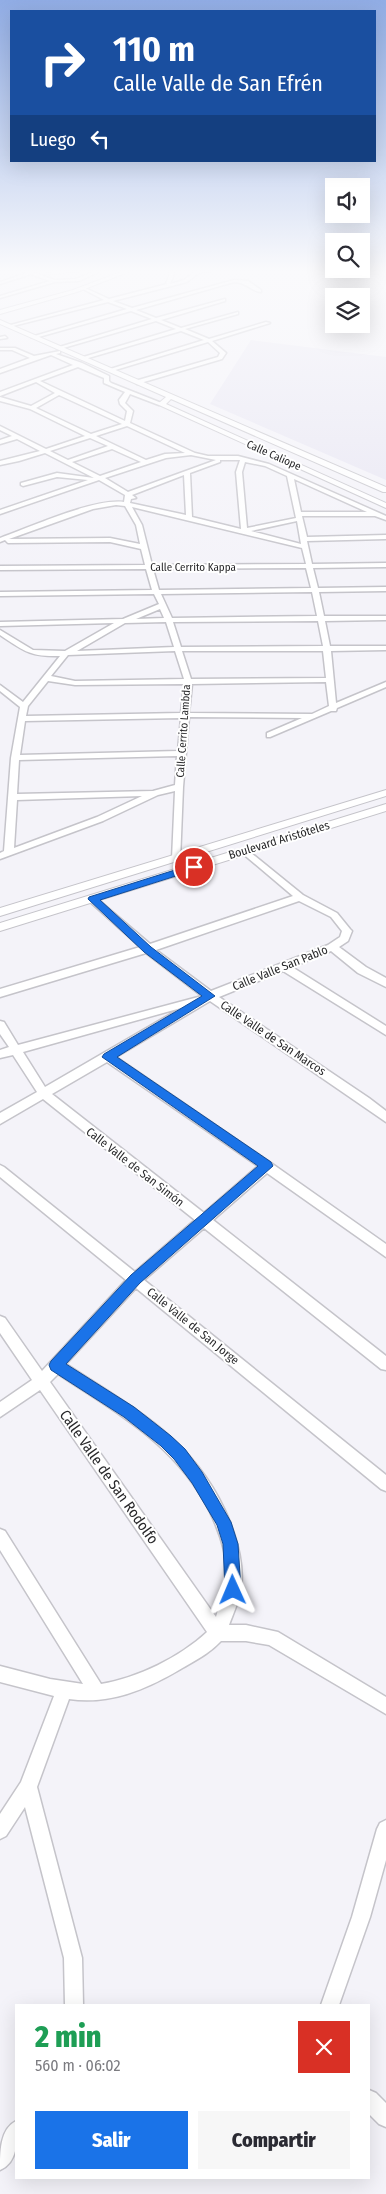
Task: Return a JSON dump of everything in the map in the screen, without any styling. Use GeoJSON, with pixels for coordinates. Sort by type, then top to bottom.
{"type":"FeatureCollection","features":[{"type":"Feature","properties":{"kind":"street"},"geometry":{"type":"LineString","coordinates":[[2,392],[54,372]]}},
{"type":"Feature","properties":{"kind":"street","name":"Calle Caliope"},"geometry":{"type":"LineString","coordinates":[[100,372],[107,377],[106,382],[109,384],[161,404],[386,506]]}},
{"type":"Feature","properties":{"kind":"street","name":"Calle Caliope"},"geometry":{"type":"LineString","coordinates":[[115,372],[386,490]]}},
{"type":"Feature","properties":{"kind":"street"},"geometry":{"type":"LineString","coordinates":[[136,372],[152,377]]}},
{"type":"Feature","properties":{"kind":"street"},"geometry":{"type":"LineString","coordinates":[[137,382],[169,372]]}},
{"type":"Feature","properties":{"kind":"street"},"geometry":{"type":"LineString","coordinates":[[35,380],[59,393],[193,454],[208,458],[243,459],[275,468],[382,514],[386,518]]}},
{"type":"Feature","properties":{"kind":"street"},"geometry":{"type":"LineString","coordinates":[[122,403],[123,397],[129,391]]}},
{"type":"Feature","properties":{"kind":"street"},"geometry":{"type":"LineString","coordinates":[[32,408],[59,393]]}},
{"type":"Feature","properties":{"kind":"street"},"geometry":{"type":"LineString","coordinates":[[161,404],[171,396]]}},
{"type":"Feature","properties":{"kind":"street"},"geometry":{"type":"LineString","coordinates":[[0,399],[32,408],[146,462]]}},
{"type":"Feature","properties":{"kind":"street"},"geometry":{"type":"LineString","coordinates":[[115,405],[122,403]]}},
{"type":"Feature","properties":{"kind":"street"},"geometry":{"type":"LineString","coordinates":[[122,403],[130,411],[127,424]]}},
{"type":"Feature","properties":{"kind":"street"},"geometry":{"type":"LineString","coordinates":[[101,411],[108,408]]}},
{"type":"Feature","properties":{"kind":"street"},"geometry":{"type":"LineString","coordinates":[[0,463],[45,451],[127,424]]}},
{"type":"Feature","properties":{"kind":"street"},"geometry":{"type":"LineString","coordinates":[[0,428],[128,494],[145,507]]}},
{"type":"Feature","properties":{"kind":"street"},"geometry":{"type":"LineString","coordinates":[[0,442],[16,437]]}},
{"type":"Feature","properties":{"kind":"street"},"geometry":{"type":"LineString","coordinates":[[67,462],[114,446]]}},
{"type":"Feature","properties":{"kind":"street"},"geometry":{"type":"LineString","coordinates":[[0,512],[96,478],[169,455],[193,454]]}},
{"type":"Feature","properties":{"kind":"street"},"geometry":{"type":"LineString","coordinates":[[128,494],[226,458]]}},
{"type":"Feature","properties":{"kind":"street"},"geometry":{"type":"LineString","coordinates":[[243,459],[239,472],[244,531]]}},
{"type":"Feature","properties":{"kind":"street"},"geometry":{"type":"LineString","coordinates":[[275,468],[288,462]]}},
{"type":"Feature","properties":{"kind":"street"},"geometry":{"type":"LineString","coordinates":[[187,473],[189,519]]}},
{"type":"Feature","properties":{"kind":"street"},"geometry":{"type":"LineString","coordinates":[[23,484],[58,474],[96,478]]}},
{"type":"Feature","properties":{"kind":"street"},"geometry":{"type":"LineString","coordinates":[[290,475],[322,619],[333,709]]}},
{"type":"Feature","properties":{"kind":"street"},"geometry":{"type":"LineString","coordinates":[[127,504],[128,494]]}},
{"type":"Feature","properties":{"kind":"street"},"geometry":{"type":"LineString","coordinates":[[4,502],[22,504]]}},
{"type":"Feature","properties":{"kind":"street"},"geometry":{"type":"LineString","coordinates":[[0,540],[92,507],[105,504],[127,504],[305,547]]}},
{"type":"Feature","properties":{"kind":"street","name":"Calle Cerrito Lambda"},"geometry":{"type":"LineString","coordinates":[[127,504],[139,525],[156,593],[169,620],[188,681],[179,787],[177,858]]}},
{"type":"Feature","properties":{"kind":"street"},"geometry":{"type":"LineString","coordinates":[[244,531],[299,516],[382,514]]}},
{"type":"Feature","properties":{"kind":"street"},"geometry":{"type":"LineString","coordinates":[[303,539],[386,538]]}},
{"type":"Feature","properties":{"kind":"street"},"geometry":{"type":"LineString","coordinates":[[0,540],[110,540],[143,547]]}},
{"type":"Feature","properties":{"kind":"street","name":"Calle Cerrito Kappa"},"geometry":{"type":"LineString","coordinates":[[0,568],[386,565]]}},
{"type":"Feature","properties":{"kind":"street"},"geometry":{"type":"LineString","coordinates":[[0,594],[386,589]]}},
{"type":"Feature","properties":{"kind":"street"},"geometry":{"type":"LineString","coordinates":[[163,605],[124,621],[65,654],[24,706],[15,758],[4,854],[100,820],[155,793],[179,787]]}},
{"type":"Feature","properties":{"kind":"street"},"geometry":{"type":"LineString","coordinates":[[0,624],[386,618]]}},
{"type":"Feature","properties":{"kind":"street"},"geometry":{"type":"LineString","coordinates":[[0,632],[31,652],[45,654],[179,649],[386,648]]}},
{"type":"Feature","properties":{"kind":"street"},"geometry":{"type":"LineString","coordinates":[[47,678],[75,683],[329,680]]}},
{"type":"Feature","properties":{"kind":"street"},"geometry":{"type":"LineString","coordinates":[[270,735],[333,709],[386,684]]}},
{"type":"Feature","properties":{"kind":"street"},"geometry":{"type":"LineString","coordinates":[[0,687],[24,706]]}},
{"type":"Feature","properties":{"kind":"street"},"geometry":{"type":"LineString","coordinates":[[21,719],[230,714],[315,716]]}},
{"type":"Feature","properties":{"kind":"street"},"geometry":{"type":"LineString","coordinates":[[15,758],[182,753]]}},
{"type":"Feature","properties":{"kind":"street"},"geometry":{"type":"LineString","coordinates":[[12,797],[155,793]]}},
{"type":"Feature","properties":{"kind":"street","name":"Boulevard Aristóteles"},"geometry":{"type":"LineString","coordinates":[[0,912],[386,793]]}},
{"type":"Feature","properties":{"kind":"street","name":"Boulevard Aristóteles"},"geometry":{"type":"LineString","coordinates":[[92,899],[386,807]]}},
{"type":"Feature","properties":{"kind":"street"},"geometry":{"type":"LineString","coordinates":[[245,851],[300,897]]}},
{"type":"Feature","properties":{"kind":"street"},"geometry":{"type":"LineString","coordinates":[[0,927],[19,928],[86,907],[91,904],[92,899],[85,886]]}},
{"type":"Feature","properties":{"kind":"street"},"geometry":{"type":"LineString","coordinates":[[0,993],[147,949],[300,897]]}},
{"type":"Feature","properties":{"kind":"street","name":"Calle Valle San Pablo"},"geometry":{"type":"LineString","coordinates":[[0,1118],[108,1057],[210,996],[332,947],[344,939],[347,931],[334,915],[300,897]]}},
{"type":"Feature","properties":{"kind":"street","name":"Calle Valle de San Marcos"},"geometry":{"type":"LineString","coordinates":[[92,899],[147,949],[210,996],[384,1112]]}},
{"type":"Feature","properties":{"kind":"street"},"geometry":{"type":"LineString","coordinates":[[332,947],[362,970],[386,983]]}},
{"type":"Feature","properties":{"kind":"street"},"geometry":{"type":"LineString","coordinates":[[283,966],[386,1031]]}},
{"type":"Feature","properties":{"kind":"street"},"geometry":{"type":"LineString","coordinates":[[0,1054],[210,996]]}},
{"type":"Feature","properties":{"kind":"street","name":"Calle Valle de San Simón"},"geometry":{"type":"LineString","coordinates":[[0,1025],[44,1094],[386,1364]]}},
{"type":"Feature","properties":{"kind":"street"},"geometry":{"type":"LineString","coordinates":[[108,1057],[267,1166],[386,1251]]}},
{"type":"Feature","properties":{"kind":"street"},"geometry":{"type":"LineString","coordinates":[[0,1410],[42,1381],[136,1279],[267,1166]]}},
{"type":"Feature","properties":{"kind":"street","name":"Calle Valle de San Jorge"},"geometry":{"type":"LineString","coordinates":[[0,1170],[386,1484]]}},
{"type":"Feature","properties":{"kind":"street","name":"Calle Valle de San Rodolfo"},"geometry":{"type":"LineString","coordinates":[[0,1322],[217,1633]]}},
{"type":"Feature","properties":{"kind":"street"},"geometry":{"type":"LineString","coordinates":[[0,1674],[64,1690],[98,1692],[128,1686],[159,1674],[190,1655],[217,1633],[233,1590],[231,1544],[223,1522],[197,1477],[180,1454],[129,1412],[56,1365]]}},
{"type":"Feature","properties":{"kind":"street"},"geometry":{"type":"LineString","coordinates":[[0,1536],[98,1692]]}},
{"type":"Feature","properties":{"kind":"street"},"geometry":{"type":"LineString","coordinates":[[217,1633],[246,1632],[272,1638],[386,1706]]}},
{"type":"Feature","properties":{"kind":"street"},"geometry":{"type":"LineString","coordinates":[[0,1830],[28,1787],[64,1690]]}},
{"type":"Feature","properties":{"kind":"street"},"geometry":{"type":"LineString","coordinates":[[28,1787],[73,1958],[74,2004]]}},
{"type":"Feature","properties":{"kind":"street"},"geometry":{"type":"LineString","coordinates":[[330,2004],[361,1917],[386,1829]]}},
{"type":"Feature","properties":{"kind":"street"},"geometry":{"type":"LineString","coordinates":[[370,2101],[386,2118]]}},
{"type":"Feature","properties":{"kind":"street"},"geometry":{"type":"LineString","coordinates":[[0,2160],[15,2133]]}},
{"type":"Feature","properties":{"kind":"shaded area"},"geometry":{"type":"Polygon","coordinates":[[[230,372],[386,372],[386,480],[210,404],[230,372]]]}},
{"type":"Feature","properties":{"kind":"route"},"geometry":{"type":"LineString","coordinates":[[194,867],[92,899],[147,949],[210,996],[108,1057],[267,1166],[136,1279],[56,1365],[129,1412],[180,1454],[197,1477],[223,1522],[231,1544],[233,1590]]}}]}
